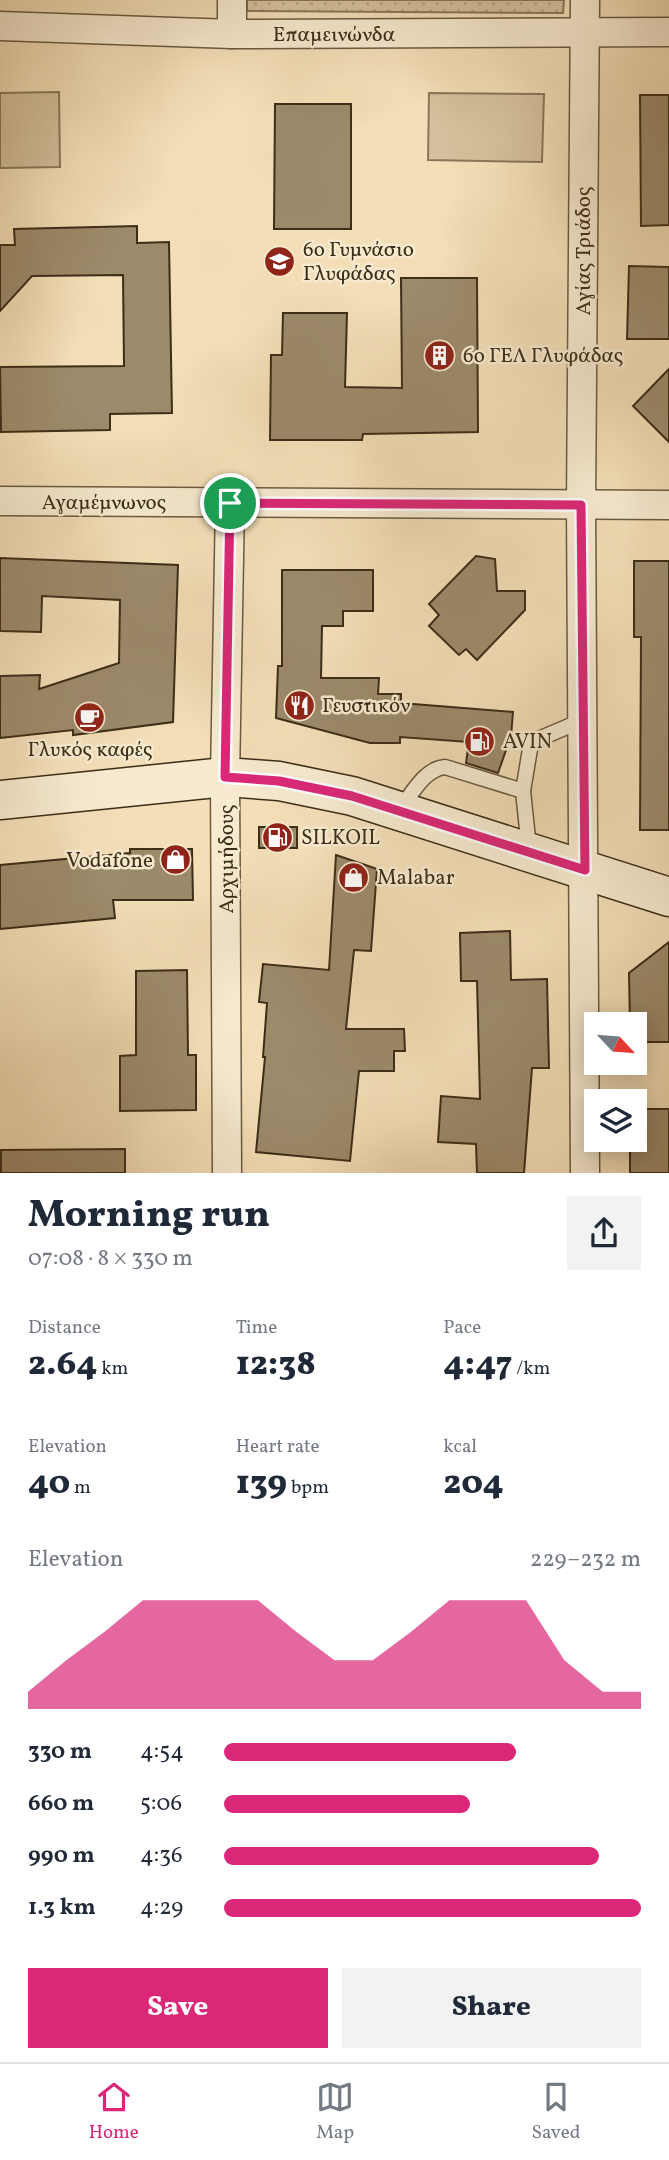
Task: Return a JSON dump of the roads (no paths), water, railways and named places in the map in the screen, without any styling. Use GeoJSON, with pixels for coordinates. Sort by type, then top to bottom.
{"type":"FeatureCollection","features":[{"type":"Feature","properties":{"kind":"main road"},"geometry":{"type":"LineString","coordinates":[[0,800],[225,777],[279,781],[352,796],[669,897]]}},
{"type":"Feature","properties":{"kind":"street"},"geometry":{"type":"LineString","coordinates":[[232,0],[232,34]]}},
{"type":"Feature","properties":{"kind":"street","name":"Αγίας Τριάδος"},"geometry":{"type":"LineString","coordinates":[[585,0],[581,505],[585,1173]]}},
{"type":"Feature","properties":{"kind":"street","name":"Επαμεινώνδα"},"geometry":{"type":"LineString","coordinates":[[0,26],[232,34],[669,32]]}},
{"type":"Feature","properties":{"kind":"street","name":"Αγαμέμνωνος"},"geometry":{"type":"LineString","coordinates":[[0,501],[669,505]]}},
{"type":"Feature","properties":{"kind":"street","name":"Αρχιμήδους"},"geometry":{"type":"LineString","coordinates":[[227,1173],[225,777],[230,503]]}},
{"type":"Feature","properties":{"kind":"lane"},"geometry":{"type":"LineString","coordinates":[[529,853],[523,791],[530,749],[534,741],[583,720]]}},
{"type":"Feature","properties":{"kind":"lane"},"geometry":{"type":"LineString","coordinates":[[399,811],[435,768],[445,767],[523,791]]}},
{"type":"Feature","properties":{"kind":"place","name":"6ο Γυμνάσιο Γλυφάδας"},"geometry":{"type":"Point","coordinates":[280,261]}},
{"type":"Feature","properties":{"kind":"place","name":"6ο ΓΕΛ Γλυφάδας"},"geometry":{"type":"Point","coordinates":[440,355]}},
{"type":"Feature","properties":{"kind":"place","name":"Γευστικόν"},"geometry":{"type":"Point","coordinates":[299,705]}},
{"type":"Feature","properties":{"kind":"place","name":"Γλυκός καφές"},"geometry":{"type":"Point","coordinates":[90,717]}},
{"type":"Feature","properties":{"kind":"place","name":"AVIN"},"geometry":{"type":"Point","coordinates":[480,741]}},
{"type":"Feature","properties":{"kind":"place","name":"SILKOIL"},"geometry":{"type":"Point","coordinates":[278,837]}},
{"type":"Feature","properties":{"kind":"place","name":"Vodafone"},"geometry":{"type":"Point","coordinates":[176,860]}},
{"type":"Feature","properties":{"kind":"place","name":"Malabar"},"geometry":{"type":"Point","coordinates":[354,877]}}]}
